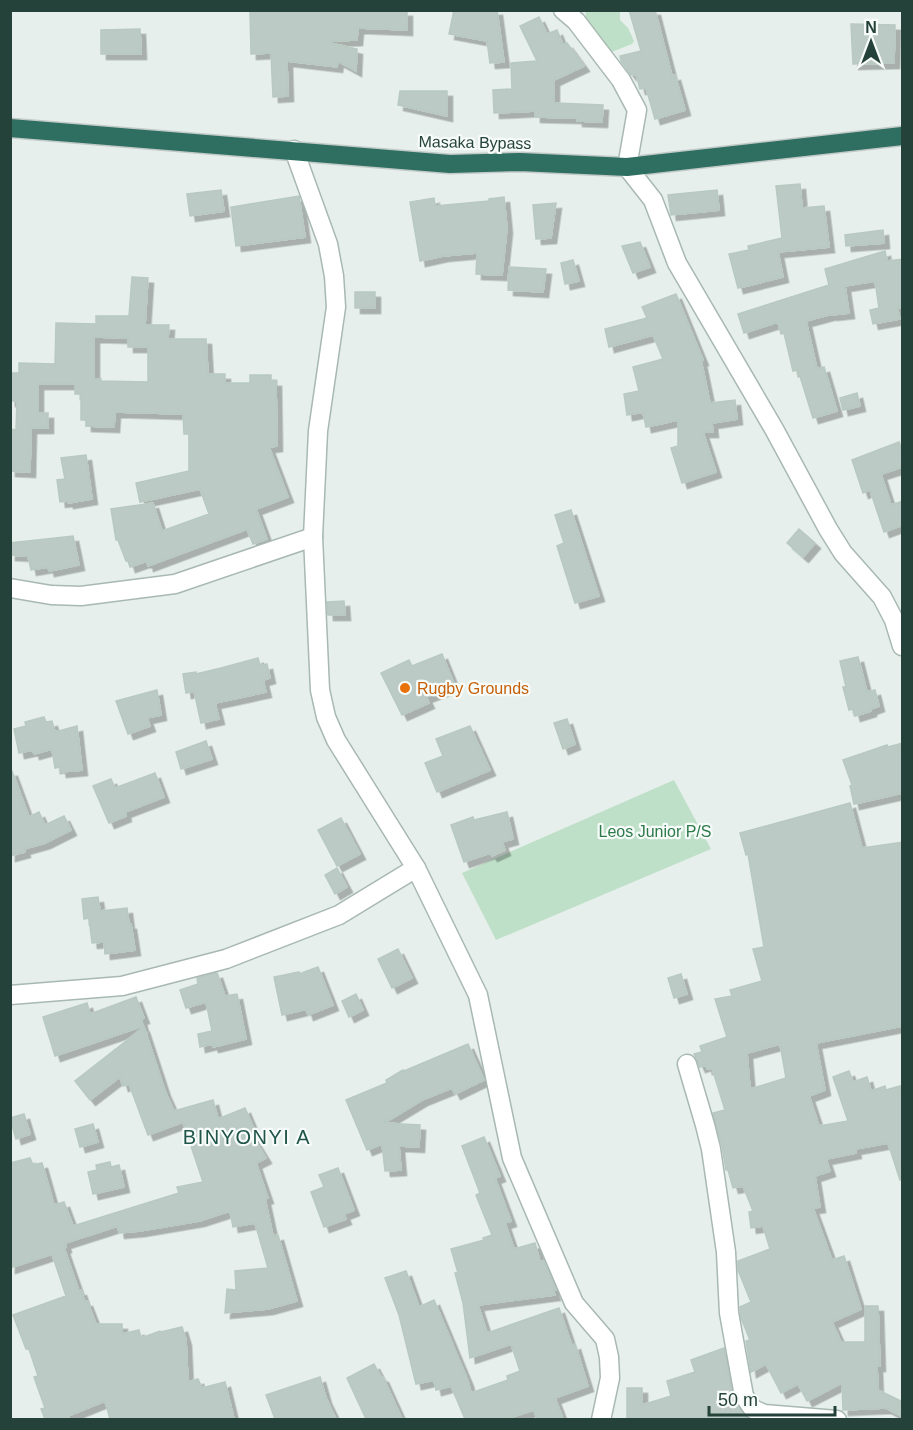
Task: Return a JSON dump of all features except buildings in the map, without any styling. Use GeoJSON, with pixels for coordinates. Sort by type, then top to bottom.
{"type":"FeatureCollection","features":[{"type":"Feature","properties":{"kind":"highway","name":"Masaka Bypass"},"geometry":{"type":"LineString","coordinates":[[10,128],[450,164],[520,162],[627,167],[903,135]]}},
{"type":"Feature","properties":{"kind":"street"},"geometry":{"type":"LineString","coordinates":[[573,14],[621,80],[637,110],[627,167],[653,200],[677,263],[774,429],[828,529],[843,553],[882,597],[894,620],[903,646]]}},
{"type":"Feature","properties":{"kind":"street"},"geometry":{"type":"LineString","coordinates":[[294,150],[328,244],[334,276],[336,307],[318,431],[313,537],[320,690],[326,717],[336,740],[416,868],[478,995],[512,1158],[574,1303],[605,1339],[610,1378],[601,1419]]}},
{"type":"Feature","properties":{"kind":"street"},"geometry":{"type":"LineString","coordinates":[[10,588],[51,595],[81,596],[175,584],[313,537]]}},
{"type":"Feature","properties":{"kind":"street"},"geometry":{"type":"LineString","coordinates":[[10,995],[122,986],[226,959],[339,915],[416,868]]}},
{"type":"Feature","properties":{"kind":"street"},"geometry":{"type":"LineString","coordinates":[[687,1064],[711,1149],[726,1252],[729,1313],[744,1396],[753,1409],[764,1414],[837,1419]]}},
{"type":"Feature","properties":{"kind":"green space"},"geometry":{"type":"Polygon","coordinates":[[[586,11],[620,11],[620,20],[628,28],[634,41],[632,44],[609,53],[585,21],[586,11]]]}},
{"type":"Feature","properties":{"kind":"green space","name":"Leos Junior P/S"},"geometry":{"type":"Polygon","coordinates":[[[674,780],[711,849],[496,940],[462,873],[674,780]]]}},
{"type":"Feature","properties":{"kind":"place","name":"Rugby Grounds"},"geometry":{"type":"Point","coordinates":[405,688]}},
{"type":"Feature","properties":{"kind":"district","name":"BINYONYI A"},"geometry":{"type":"Point","coordinates":[247,1137]}}]}
